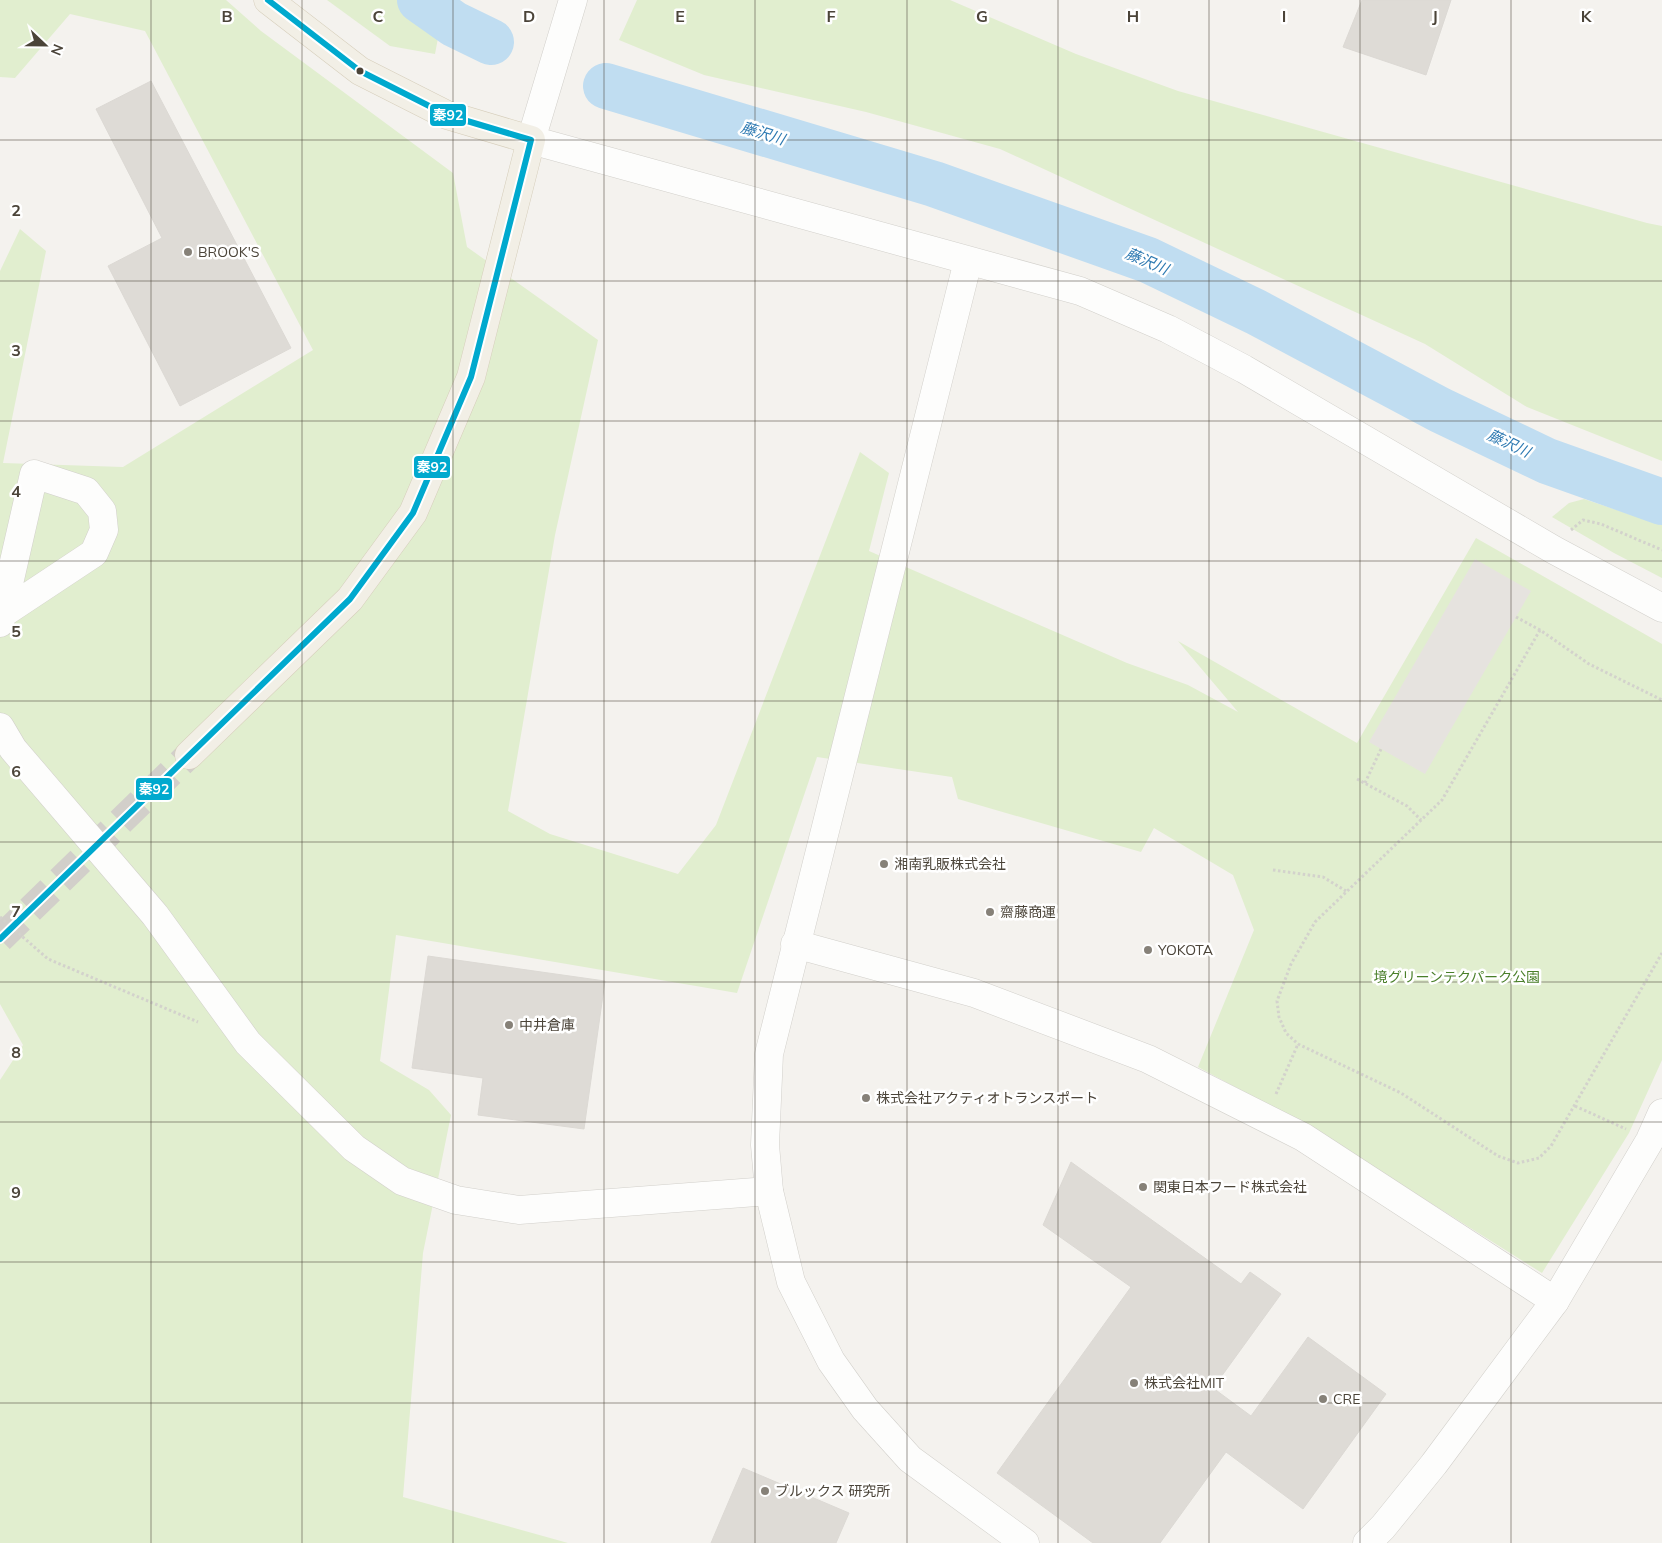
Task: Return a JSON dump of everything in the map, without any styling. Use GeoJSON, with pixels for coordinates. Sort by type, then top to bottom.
{"type":"FeatureCollection","features":[{"type":"Feature","properties":{"kind":"main road"},"geometry":{"type":"LineString","coordinates":[[188,755],[350,599],[413,512],[471,377],[531,140],[447,115],[360,71],[268,0]]}},
{"type":"Feature","properties":{"kind":"street"},"geometry":{"type":"LineString","coordinates":[[574,0],[531,140],[1080,291],[1168,330],[1244,370],[1554,550],[1662,608]]}},
{"type":"Feature","properties":{"kind":"street"},"geometry":{"type":"LineString","coordinates":[[968,261],[795,944],[769,1054],[765,1146],[768,1190],[791,1282],[831,1361],[860,1401],[910,1459],[1025,1543]]}},
{"type":"Feature","properties":{"kind":"street"},"geometry":{"type":"LineString","coordinates":[[34,474],[86,491],[102,511],[104,530],[94,553],[1,618],[34,474]]}},
{"type":"Feature","properties":{"kind":"street"},"geometry":{"type":"LineString","coordinates":[[0,727],[14,749],[155,915],[248,1043],[354,1148],[402,1181],[456,1200],[519,1210],[768,1190]]}},
{"type":"Feature","properties":{"kind":"street"},"geometry":{"type":"LineString","coordinates":[[795,944],[974,993],[1148,1059],[1303,1138],[1555,1301]]}},
{"type":"Feature","properties":{"kind":"street"},"geometry":{"type":"LineString","coordinates":[[1367,1543],[1434,1464],[1555,1301],[1650,1140],[1662,1113]]}},
{"type":"Feature","properties":{"kind":"path"},"geometry":{"type":"LineString","coordinates":[[1554,550],[1570,531],[1583,520],[1601,524],[1662,550]]}},
{"type":"Feature","properties":{"kind":"path"},"geometry":{"type":"LineString","coordinates":[[1516,617],[1540,630],[1590,664],[1662,700]]}},
{"type":"Feature","properties":{"kind":"path"},"geometry":{"type":"LineString","coordinates":[[1540,630],[1442,800],[1346,890],[1315,922],[1291,964],[1277,1001],[1278,1017],[1286,1033],[1298,1044],[1401,1093],[1498,1156],[1518,1163],[1539,1158],[1551,1146],[1662,952]]}},
{"type":"Feature","properties":{"kind":"path"},"geometry":{"type":"LineString","coordinates":[[1365,783],[1381,749]]}},
{"type":"Feature","properties":{"kind":"path"},"geometry":{"type":"LineString","coordinates":[[1357,779],[1407,806],[1421,820]]}},
{"type":"Feature","properties":{"kind":"path"},"geometry":{"type":"LineString","coordinates":[[1273,870],[1323,877],[1346,890]]}},
{"type":"Feature","properties":{"kind":"path"},"geometry":{"type":"LineString","coordinates":[[0,917],[48,959],[202,1024]]}},
{"type":"Feature","properties":{"kind":"path"},"geometry":{"type":"LineString","coordinates":[[1266,1118],[1298,1044]]}},
{"type":"Feature","properties":{"kind":"path"},"geometry":{"type":"LineString","coordinates":[[1575,1106],[1650,1140]]}},
{"type":"Feature","properties":{"kind":"green space","name":"境グリーンテクパーク公園"},"geometry":{"type":"Polygon","coordinates":[[[0,0],[226,0],[261,31],[453,173],[467,247],[598,340],[555,535],[508,811],[550,834],[678,874],[716,825],[860,452],[889,473],[869,551],[1127,663],[1188,685],[1238,712],[1178,641],[1357,743],[1476,538],[1662,644],[1662,1060],[1629,1133],[1542,1273],[1318,1132],[1198,1067],[1254,930],[1233,875],[1154,828],[1141,852],[958,799],[952,777],[817,757],[737,993],[396,935],[380,1061],[429,1090],[451,1115],[423,1253],[403,1497],[568,1543],[0,1543],[0,1080],[23,1045],[0,1004],[0,271],[20,229],[46,251],[3,463],[123,467],[313,350],[145,31],[70,14],[15,78],[0,77],[0,0]]]}},
{"type":"Feature","properties":{"kind":"green space"},"geometry":{"type":"Polygon","coordinates":[[[327,0],[445,0],[435,54],[390,46],[327,0]]]}},
{"type":"Feature","properties":{"kind":"green space"},"geometry":{"type":"Polygon","coordinates":[[[637,0],[950,0],[1076,54],[1178,91],[1662,226],[1662,461],[1527,407],[1425,344],[1000,149],[866,112],[704,75],[619,40],[637,0]]]}},
{"type":"Feature","properties":{"kind":"green space"},"geometry":{"type":"Polygon","coordinates":[[[1584,499],[1662,525],[1662,578],[1552,517],[1569,503],[1584,499]]]}},
{"type":"Feature","properties":{"kind":"shaded area"},"geometry":{"type":"Polygon","coordinates":[[[1475,559],[1531,591],[1425,774],[1369,742],[1475,559]]]}},
{"type":"Feature","properties":{"kind":"building"},"geometry":{"type":"Polygon","coordinates":[[[1362,0],[1451,0],[1426,75],[1343,47],[1362,0]]]}},
{"type":"Feature","properties":{"kind":"building","name":"BROOK'S"},"geometry":{"type":"Polygon","coordinates":[[[151,81],[291,348],[180,406],[108,266],[162,238],[96,109],[151,81]]]}},
{"type":"Feature","properties":{"kind":"building","name":"中井倉庫"},"geometry":{"type":"Polygon","coordinates":[[[428,956],[605,981],[584,1129],[478,1115],[483,1078],[412,1068],[428,956]]]}},
{"type":"Feature","properties":{"kind":"building"},"geometry":{"type":"Polygon","coordinates":[[[1071,1162],[1241,1284],[1250,1272],[1281,1294],[1213,1388],[1251,1416],[1308,1337],[1386,1394],[1303,1509],[1226,1452],[1160,1543],[1093,1543],[997,1473],[1131,1287],[1043,1225],[1071,1162]]]}},
{"type":"Feature","properties":{"kind":"building","name":"ブルックス 研究所"},"geometry":{"type":"Polygon","coordinates":[[[743,1468],[849,1513],[836,1543],[711,1543],[743,1468]]]}},
{"type":"Feature","properties":{"kind":"waterway","name":"藤沢川"},"geometry":{"type":"LineString","coordinates":[[420,0],[454,24],[491,42]]}},
{"type":"Feature","properties":{"kind":"waterway","name":"藤沢川"},"geometry":{"type":"LineString","coordinates":[[606,86],[934,184],[1148,260],[1256,312],[1440,410],[1547,461],[1662,502]]}},
{"type":"Feature","properties":{"kind":"tunnel"},"geometry":{"type":"LineString","coordinates":[[0,939],[189,755]]}},
{"type":"Feature","properties":{"kind":"transit line","name":"秦92"},"geometry":{"type":"LineString","coordinates":[[0,939],[350,599],[413,513],[471,377],[531,140],[447,115],[360,71],[268,0]]}},
{"type":"Feature","properties":{"kind":"place","name":"BROOK'S"},"geometry":{"type":"Point","coordinates":[188,252]}},
{"type":"Feature","properties":{"kind":"place","name":"湘南乳販株式会社"},"geometry":{"type":"Point","coordinates":[884,864]}},
{"type":"Feature","properties":{"kind":"place","name":"齋藤商運"},"geometry":{"type":"Point","coordinates":[990,912]}},
{"type":"Feature","properties":{"kind":"place","name":"YOKOTA"},"geometry":{"type":"Point","coordinates":[1148,950]}},
{"type":"Feature","properties":{"kind":"place","name":"中井倉庫"},"geometry":{"type":"Point","coordinates":[509,1025]}},
{"type":"Feature","properties":{"kind":"place","name":"株式会社アクティオトランスポート"},"geometry":{"type":"Point","coordinates":[866,1098]}},
{"type":"Feature","properties":{"kind":"place","name":"関東日本フード株式会社"},"geometry":{"type":"Point","coordinates":[1143,1187]}},
{"type":"Feature","properties":{"kind":"place","name":"株式会社MIT"},"geometry":{"type":"Point","coordinates":[1134,1383]}},
{"type":"Feature","properties":{"kind":"place","name":"CRE"},"geometry":{"type":"Point","coordinates":[1323,1399]}},
{"type":"Feature","properties":{"kind":"place","name":"ブルックス 研究所"},"geometry":{"type":"Point","coordinates":[765,1491]}}]}
